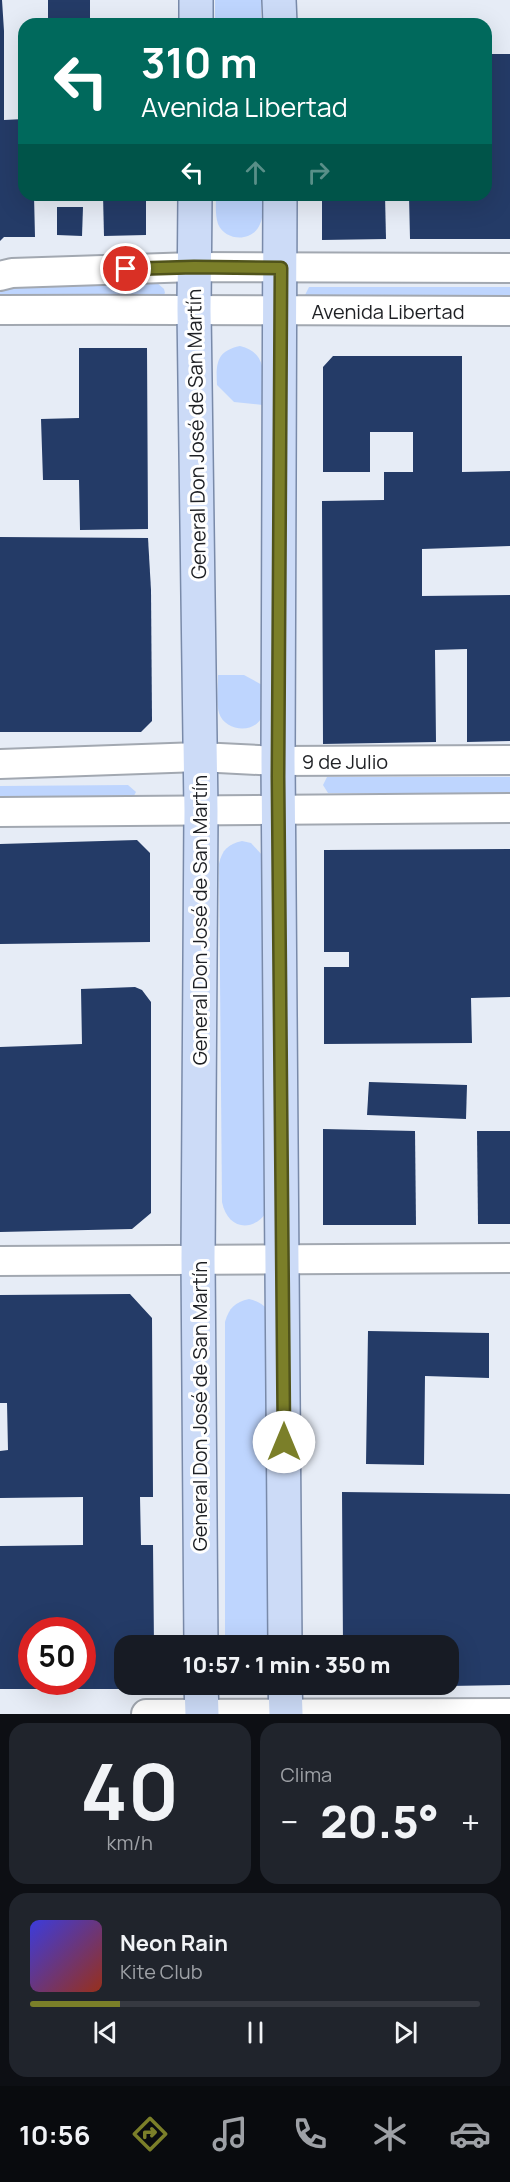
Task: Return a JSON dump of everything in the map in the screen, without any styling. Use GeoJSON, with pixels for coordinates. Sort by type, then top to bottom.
{"type":"FeatureCollection","features":[{"type":"Feature","properties":{"kind":"main road"},"geometry":{"type":"LineString","coordinates":[[196,0],[196,18]]}},
{"type":"Feature","properties":{"kind":"main road"},"geometry":{"type":"LineString","coordinates":[[279,0],[280,18]]}},
{"type":"Feature","properties":{"kind":"main road","name":"General Don José de San Martín"},"geometry":{"type":"LineString","coordinates":[[195,201],[194,309],[201,811],[198,1259],[201,1635]]}},
{"type":"Feature","properties":{"kind":"main road"},"geometry":{"type":"LineString","coordinates":[[280,201],[278,761],[285,1635]]}},
{"type":"Feature","properties":{"kind":"main road"},"geometry":{"type":"LineString","coordinates":[[201,1695],[202,1714]]}},
{"type":"Feature","properties":{"kind":"main road"},"geometry":{"type":"LineString","coordinates":[[285,1695],[286,1714]]}},
{"type":"Feature","properties":{"kind":"street"},"geometry":{"type":"LineString","coordinates":[[0,276],[12,273],[194,267],[510,268]]}},
{"type":"Feature","properties":{"kind":"street","name":"Avenida Libertad"},"geometry":{"type":"LineString","coordinates":[[0,310],[510,312]]}},
{"type":"Feature","properties":{"kind":"street","name":"9 de Julio"},"geometry":{"type":"LineString","coordinates":[[0,764],[199,758],[278,761],[510,760]]}},
{"type":"Feature","properties":{"kind":"street"},"geometry":{"type":"LineString","coordinates":[[0,812],[510,808]]}},
{"type":"Feature","properties":{"kind":"street"},"geometry":{"type":"LineString","coordinates":[[0,1261],[510,1258]]}},
{"type":"Feature","properties":{"kind":"street"},"geometry":{"type":"LineString","coordinates":[[146,1714],[510,1713]]}},
{"type":"Feature","properties":{"kind":"shaded area"},"geometry":{"type":"Polygon","coordinates":[[[215,0],[261,0],[261,18],[215,18],[215,0]]]}},
{"type":"Feature","properties":{"kind":"shaded area"},"geometry":{"type":"Polygon","coordinates":[[[216,201],[262,201],[260,224],[257,230],[246,237],[239,238],[227,234],[218,224],[216,201]]]}},
{"type":"Feature","properties":{"kind":"shaded area"},"geometry":{"type":"Polygon","coordinates":[[[156,282],[164,289],[165,293],[162,297],[0,299],[0,286],[156,282]]]}},
{"type":"Feature","properties":{"kind":"shaded area"},"geometry":{"type":"Polygon","coordinates":[[[309,287],[510,287],[510,302],[309,303],[305,295],[309,287]]]}},
{"type":"Feature","properties":{"kind":"shaded area"},"geometry":{"type":"Polygon","coordinates":[[[240,346],[250,350],[260,361],[264,378],[263,405],[234,402],[217,385],[219,360],[226,351],[240,346]]]}},
{"type":"Feature","properties":{"kind":"shaded area"},"geometry":{"type":"Polygon","coordinates":[[[218,675],[244,675],[264,686],[263,714],[260,721],[248,728],[241,728],[234,727],[222,719],[218,704],[218,675]]]}},
{"type":"Feature","properties":{"kind":"shaded area"},"geometry":{"type":"Polygon","coordinates":[[[327,777],[510,777],[510,794],[328,793],[323,785],[327,777]]]}},
{"type":"Feature","properties":{"kind":"shaded area"},"geometry":{"type":"Polygon","coordinates":[[[128,785],[136,792],[130,803],[0,803],[0,786],[128,785]]]}},
{"type":"Feature","properties":{"kind":"shaded area"},"geometry":{"type":"Polygon","coordinates":[[[242,841],[251,843],[263,856],[267,1212],[261,1219],[247,1225],[240,1225],[229,1218],[222,1202],[219,864],[226,848],[242,841]]]}},
{"type":"Feature","properties":{"kind":"shaded area"},"geometry":{"type":"Polygon","coordinates":[[[249,1299],[256,1301],[262,1304],[270,1314],[271,1635],[225,1635],[225,1322],[233,1306],[249,1299]]]}},
{"type":"Feature","properties":{"kind":"building"},"geometry":{"type":"Polygon","coordinates":[[[0,0],[2,0],[4,120],[18,119],[18,201],[34,201],[35,237],[4,237],[0,241],[0,0]]]}},
{"type":"Feature","properties":{"kind":"building"},"geometry":{"type":"Polygon","coordinates":[[[48,0],[90,0],[90,18],[48,18],[48,0]]]}},
{"type":"Feature","properties":{"kind":"building"},"geometry":{"type":"Polygon","coordinates":[[[492,54],[510,54],[510,239],[410,239],[409,201],[492,201],[492,54]]]}},
{"type":"Feature","properties":{"kind":"building"},"geometry":{"type":"Polygon","coordinates":[[[103,201],[146,201],[146,235],[104,236],[103,201]]]}},
{"type":"Feature","properties":{"kind":"building"},"geometry":{"type":"Polygon","coordinates":[[[322,201],[385,201],[386,239],[322,240],[322,201]]]}},
{"type":"Feature","properties":{"kind":"building"},"geometry":{"type":"Polygon","coordinates":[[[57,207],[83,207],[82,236],[57,235],[57,207]]]}},
{"type":"Feature","properties":{"kind":"building"},"geometry":{"type":"Polygon","coordinates":[[[79,348],[147,348],[148,529],[80,530],[79,480],[43,480],[41,419],[79,418],[79,348]]]}},
{"type":"Feature","properties":{"kind":"building"},"geometry":{"type":"Polygon","coordinates":[[[333,356],[462,356],[462,472],[510,471],[510,546],[422,549],[422,596],[510,595],[510,741],[467,742],[467,649],[435,650],[436,742],[323,744],[322,501],[384,500],[384,472],[413,472],[413,432],[370,432],[370,472],[323,472],[323,367],[333,356]]]}},
{"type":"Feature","properties":{"kind":"building"},"geometry":{"type":"Polygon","coordinates":[[[0,537],[148,538],[151,590],[152,721],[141,732],[0,732],[0,537]]]}},
{"type":"Feature","properties":{"kind":"building"},"geometry":{"type":"Polygon","coordinates":[[[137,840],[150,853],[150,942],[0,944],[0,844],[137,840]]]}},
{"type":"Feature","properties":{"kind":"building"},"geometry":{"type":"Polygon","coordinates":[[[510,849],[510,997],[471,998],[472,1043],[324,1044],[324,967],[349,967],[349,952],[324,952],[324,850],[510,849]]]}},
{"type":"Feature","properties":{"kind":"building"},"geometry":{"type":"Polygon","coordinates":[[[135,987],[142,990],[151,1002],[151,1213],[132,1229],[0,1232],[0,1047],[82,1044],[81,989],[135,987]]]}},
{"type":"Feature","properties":{"kind":"building"},"geometry":{"type":"Polygon","coordinates":[[[369,1082],[467,1085],[466,1119],[367,1115],[369,1082]]]}},
{"type":"Feature","properties":{"kind":"building"},"geometry":{"type":"Polygon","coordinates":[[[323,1129],[415,1131],[416,1225],[323,1225],[323,1129]]]}},
{"type":"Feature","properties":{"kind":"building"},"geometry":{"type":"Polygon","coordinates":[[[477,1131],[510,1131],[510,1224],[478,1224],[477,1131]]]}},
{"type":"Feature","properties":{"kind":"building"},"geometry":{"type":"Polygon","coordinates":[[[130,1294],[152,1318],[153,1497],[140,1497],[141,1545],[153,1545],[154,1635],[114,1635],[114,1689],[96,1689],[96,1617],[18,1617],[18,1689],[0,1689],[0,1546],[83,1545],[83,1497],[0,1498],[0,1451],[8,1450],[7,1403],[0,1403],[0,1295],[130,1294]]]}},
{"type":"Feature","properties":{"kind":"building"},"geometry":{"type":"Polygon","coordinates":[[[368,1331],[489,1333],[489,1378],[425,1376],[424,1465],[366,1464],[368,1331]]]}},
{"type":"Feature","properties":{"kind":"building"},"geometry":{"type":"Polygon","coordinates":[[[342,1492],[510,1494],[510,1685],[459,1686],[459,1635],[343,1635],[342,1492]]]}},
{"type":"Feature","properties":{"kind":"route"},"geometry":{"type":"LineString","coordinates":[[126,269],[281,268],[278,777],[284,1442]]}}]}
